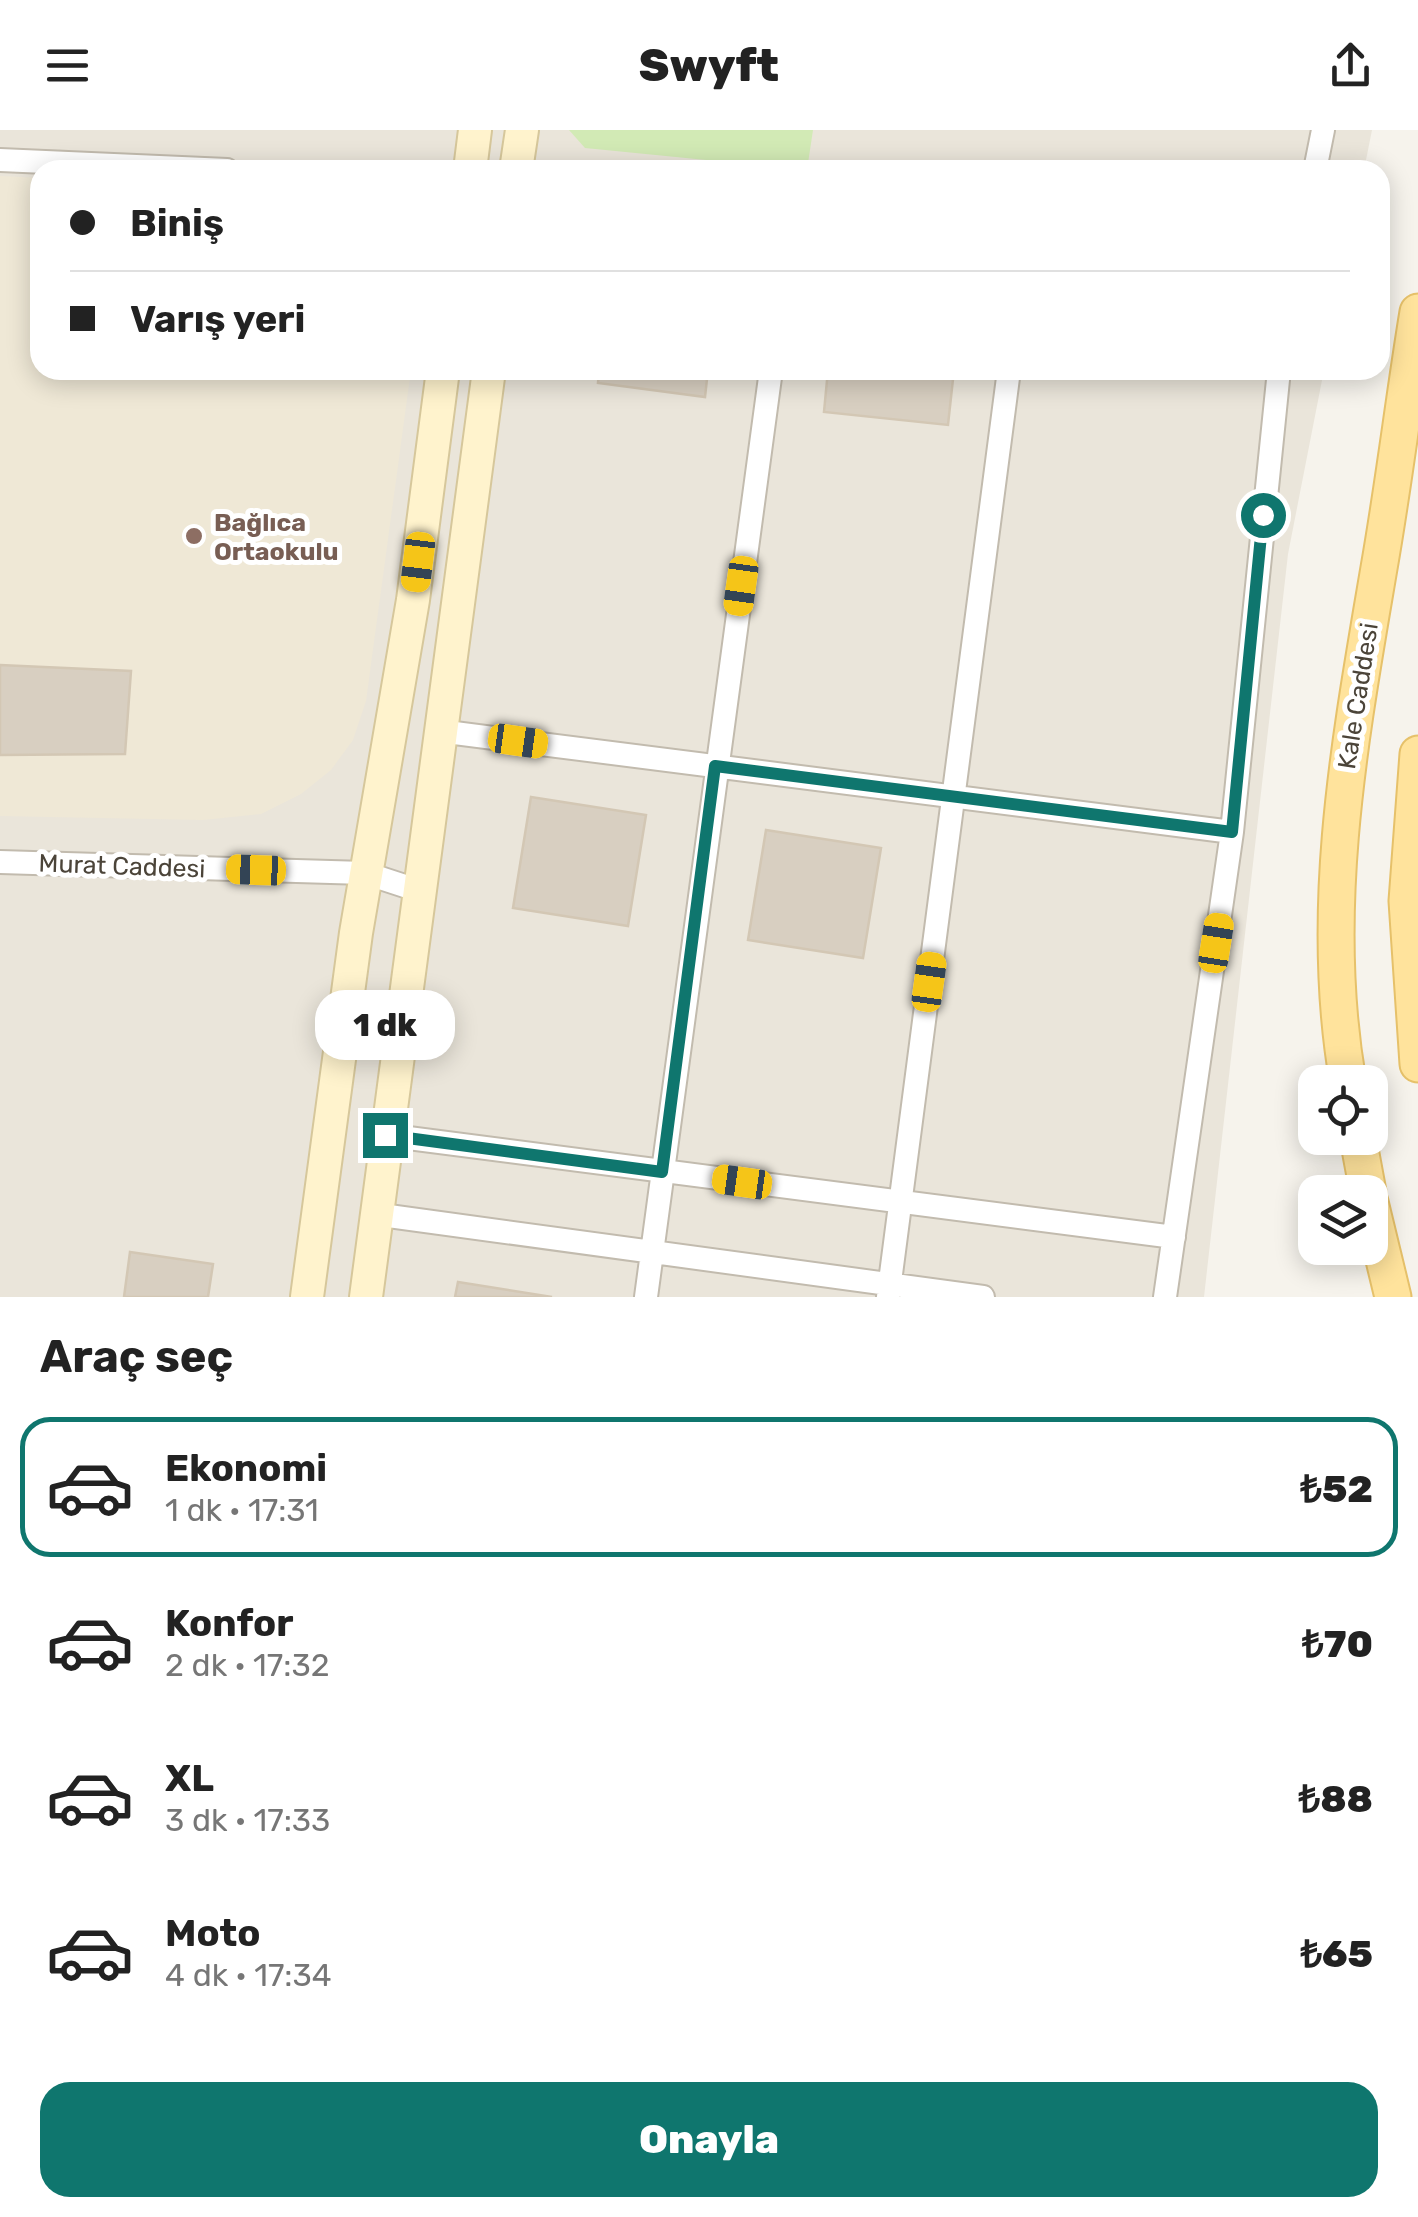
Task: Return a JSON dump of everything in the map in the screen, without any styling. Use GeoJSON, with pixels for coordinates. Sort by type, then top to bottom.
{"type":"FeatureCollection","features":[{"type":"Feature","properties":{"kind":"main road"},"geometry":{"type":"LineString","coordinates":[[471,160],[475,130]]}},
{"type":"Feature","properties":{"kind":"main road"},"geometry":{"type":"LineString","coordinates":[[518,160],[522,130]]}},
{"type":"Feature","properties":{"kind":"main road","name":"Kale Caddesi"},"geometry":{"type":"LineString","coordinates":[[1345,1065],[1336,1003],[1335,919],[1341,807],[1418,312]]}},
{"type":"Feature","properties":{"kind":"main road"},"geometry":{"type":"LineString","coordinates":[[307,1297],[365,873],[413,600],[442,380]]}},
{"type":"Feature","properties":{"kind":"main road"},"geometry":{"type":"LineString","coordinates":[[366,1297],[488,380]]}},
{"type":"Feature","properties":{"kind":"main road"},"geometry":{"type":"LineString","coordinates":[[1418,754],[1407,901],[1418,1064]]}},
{"type":"Feature","properties":{"kind":"main road"},"geometry":{"type":"LineString","coordinates":[[1385,1265],[1393,1297]]}},
{"type":"Feature","properties":{"kind":"street"},"geometry":{"type":"LineString","coordinates":[[1316,160],[1323,130]]}},
{"type":"Feature","properties":{"kind":"street"},"geometry":{"type":"LineString","coordinates":[[0,160],[30,161]]}},
{"type":"Feature","properties":{"kind":"street"},"geometry":{"type":"LineString","coordinates":[[646,1297],[715,766],[771,380]]}},
{"type":"Feature","properties":{"kind":"street"},"geometry":{"type":"LineString","coordinates":[[889,1290],[1007,380]]}},
{"type":"Feature","properties":{"kind":"street"},"geometry":{"type":"LineString","coordinates":[[1165,1297],[1232,832],[1278,380]]}},
{"type":"Feature","properties":{"kind":"street"},"geometry":{"type":"LineString","coordinates":[[439,731],[1232,832]]}},
{"type":"Feature","properties":{"kind":"street","name":"Murat Caddesi"},"geometry":{"type":"LineString","coordinates":[[0,862],[365,873],[420,891]]}},
{"type":"Feature","properties":{"kind":"street"},"geometry":{"type":"LineString","coordinates":[[385,1135],[1174,1237]]}},
{"type":"Feature","properties":{"kind":"street"},"geometry":{"type":"LineString","coordinates":[[374,1214],[889,1290],[984,1297]]}},
{"type":"Feature","properties":{"kind":"shaded area"},"geometry":{"type":"Polygon","coordinates":[[[0,130],[1372,130],[1366,160],[30,160],[30,380],[1322,380],[1288,554],[1204,1297],[0,1297],[0,130]]]}},
{"type":"Feature","properties":{"kind":"shaded area","name":"Bağlıca Ortaokulu"},"geometry":{"type":"Polygon","coordinates":[[[0,176],[30,178],[30,380],[410,380],[366,701],[353,740],[331,770],[301,794],[261,814],[203,820],[0,816],[0,176]]]}},
{"type":"Feature","properties":{"kind":"green space"},"geometry":{"type":"Polygon","coordinates":[[[569,130],[813,130],[808,160],[706,160],[585,148],[569,130]]]}},
{"type":"Feature","properties":{"kind":"building"},"geometry":{"type":"Polygon","coordinates":[[[598,380],[707,380],[705,397],[598,380]]]}},
{"type":"Feature","properties":{"kind":"building"},"geometry":{"type":"Polygon","coordinates":[[[827,380],[953,380],[948,425],[824,412],[827,380]]]}},
{"type":"Feature","properties":{"kind":"building"},"geometry":{"type":"Polygon","coordinates":[[[0,665],[131,671],[125,754],[0,755],[0,665]]]}},
{"type":"Feature","properties":{"kind":"building"},"geometry":{"type":"Polygon","coordinates":[[[531,797],[646,815],[628,926],[513,908],[531,797]]]}},
{"type":"Feature","properties":{"kind":"building"},"geometry":{"type":"Polygon","coordinates":[[[766,830],[881,848],[863,958],[748,940],[766,830]]]}},
{"type":"Feature","properties":{"kind":"building"},"geometry":{"type":"Polygon","coordinates":[[[130,1252],[213,1264],[208,1297],[124,1297],[130,1252]]]}},
{"type":"Feature","properties":{"kind":"building"},"geometry":{"type":"Polygon","coordinates":[[[458,1282],[552,1297],[455,1297],[458,1282]]]}},
{"type":"Feature","properties":{"kind":"place","name":"Bağlıca Ortaokulu"},"geometry":{"type":"Point","coordinates":[194,536]}},
{"type":"Feature","properties":{"kind":"route"},"geometry":{"type":"LineString","coordinates":[[385,1135],[662,1172],[715,766],[1232,832],[1263,515]]}}]}
